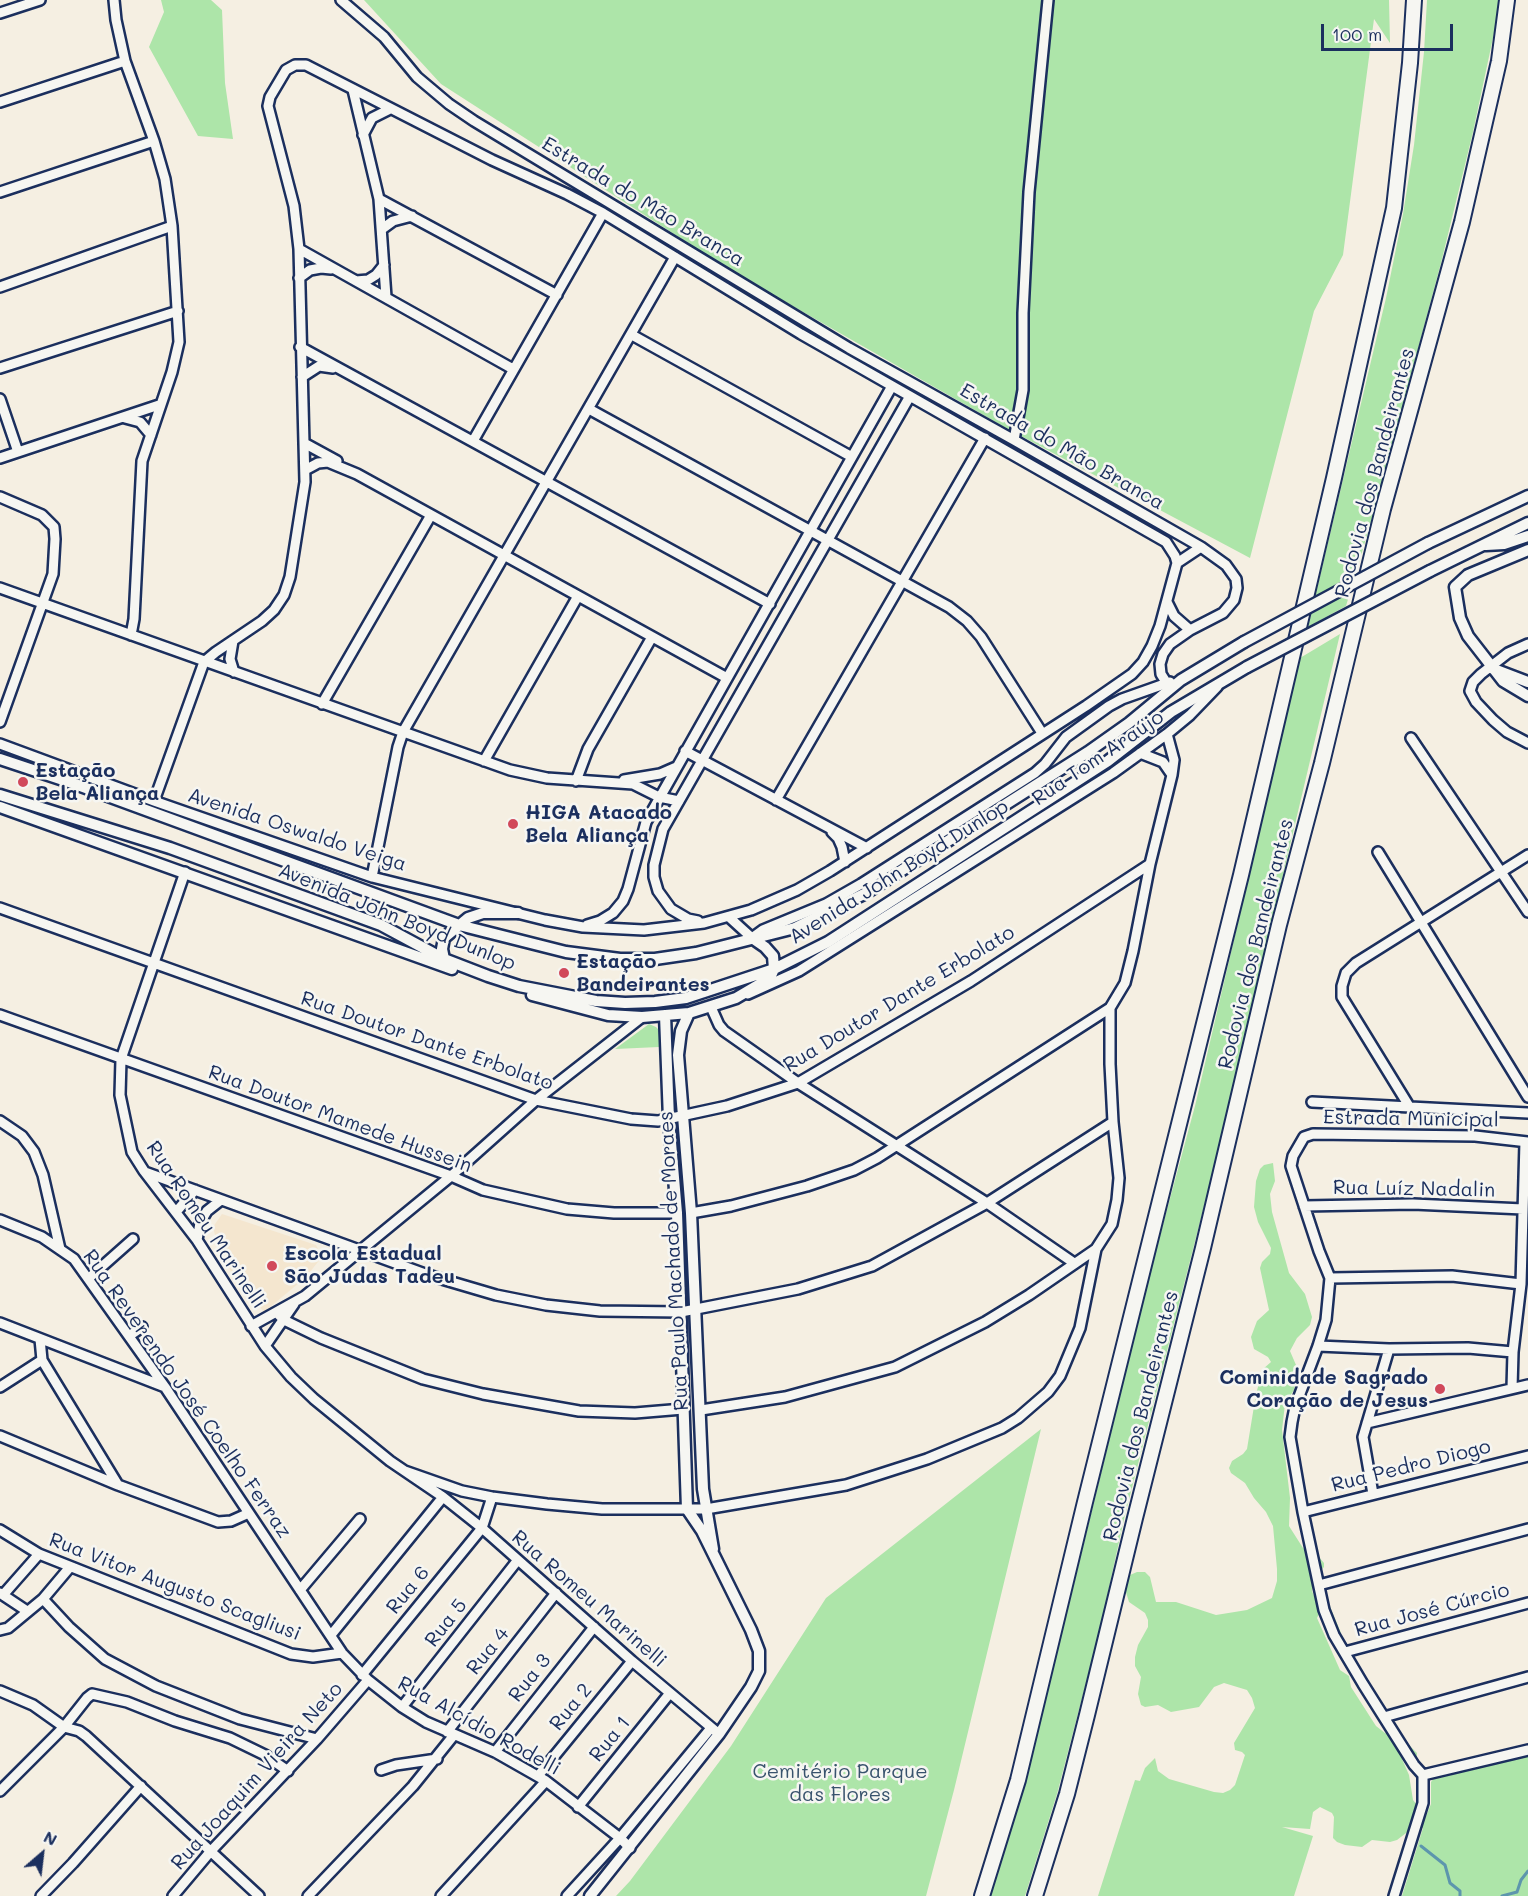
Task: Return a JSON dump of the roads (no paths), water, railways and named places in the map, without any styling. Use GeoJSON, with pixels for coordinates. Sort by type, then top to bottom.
{"type":"FeatureCollection","features":[{"type":"Feature","properties":{"kind":"highway","name":"Rodovia dos Bandeirantes"},"geometry":{"type":"LineString","coordinates":[[982,1896],[1020,1770],[1233,909],[1334,478],[1394,208],[1410,63],[1414,0]]}},
{"type":"Feature","properties":{"kind":"highway","name":"Rodovia dos Bandeirantes"},"geometry":{"type":"LineString","coordinates":[[1035,1896],[1067,1794],[1087,1715],[1206,1237],[1279,924],[1322,763],[1383,509],[1450,271],[1499,61],[1507,0]]}},
{"type":"Feature","properties":{"kind":"highway"},"geometry":{"type":"LineString","coordinates":[[1499,61],[1514,0]]}},
{"type":"Feature","properties":{"kind":"main road","name":"Avenida John Boyd Dunlop"},"geometry":{"type":"LineString","coordinates":[[0,759],[75,784],[459,925],[566,952],[620,959],[655,959],[696,953],[771,935],[812,921],[866,893],[1088,752],[1205,664],[1428,543],[1528,496]]}},
{"type":"Feature","properties":{"kind":"main road","name":"Avenida John Boyd Dunlop"},"geometry":{"type":"LineString","coordinates":[[0,795],[170,848],[338,909],[393,930],[461,967],[519,986],[596,1001],[655,1002],[686,998],[774,969],[828,942],[1108,761],[1171,712],[1222,681],[1482,544],[1528,523]]}},
{"type":"Feature","properties":{"kind":"main road"},"geometry":{"type":"LineString","coordinates":[[1482,544],[1504,544],[1528,536]]}},
{"type":"Feature","properties":{"kind":"main road"},"geometry":{"type":"LineString","coordinates":[[1528,550],[1468,575],[1455,587],[1460,618],[1468,636],[1503,681],[1528,696]]}},
{"type":"Feature","properties":{"kind":"main road"},"geometry":{"type":"LineString","coordinates":[[1491,668],[1528,682]]}},
{"type":"Feature","properties":{"kind":"main road"},"geometry":{"type":"LineString","coordinates":[[0,807],[470,976],[608,1015],[642,1017],[689,1013],[736,998],[767,981],[774,969],[773,956],[769,950],[752,938]]}},
{"type":"Feature","properties":{"kind":"main road"},"geometry":{"type":"LineString","coordinates":[[444,959],[442,949],[444,938],[474,915],[518,913]]}},
{"type":"Feature","properties":{"kind":"main road"},"geometry":{"type":"LineString","coordinates":[[461,967],[470,976]]}},
{"type":"Feature","properties":{"kind":"main road"},"geometry":{"type":"LineString","coordinates":[[528,994],[540,990]]}},
{"type":"Feature","properties":{"kind":"main road","name":"Rua Paulo Machado de Moraes"},"geometry":{"type":"LineString","coordinates":[[689,1013],[679,1042],[678,1055],[691,1213],[706,1509],[715,1560]]}},
{"type":"Feature","properties":{"kind":"main road","name":"Rua Paulo Machado de Moraes"},"geometry":{"type":"LineString","coordinates":[[665,1015],[669,1119],[677,1213],[687,1509]]}},
{"type":"Feature","properties":{"kind":"main road"},"geometry":{"type":"LineString","coordinates":[[591,1896],[630,1848],[715,1731],[751,1687],[759,1671],[759,1651],[751,1630],[702,1532],[687,1509]]}},
{"type":"Feature","properties":{"kind":"street"},"geometry":{"type":"LineString","coordinates":[[0,13],[40,0]]}},
{"type":"Feature","properties":{"kind":"street"},"geometry":{"type":"LineString","coordinates":[[114,0],[125,61],[165,178],[172,226],[179,342],[142,461],[134,619],[131,635]]}},
{"type":"Feature","properties":{"kind":"street","name":"Estrada do Mão Branca"},"geometry":{"type":"LineString","coordinates":[[341,0],[384,37],[417,78],[449,104],[849,348],[1201,547],[1232,571],[1237,588],[1234,600],[1223,614],[1190,630],[1170,644],[1163,654],[1160,664],[1161,674],[1166,682]]}},
{"type":"Feature","properties":{"kind":"street"},"geometry":{"type":"LineString","coordinates":[[1014,440],[1023,390],[1023,313],[1029,192],[1048,0]]}},
{"type":"Feature","properties":{"kind":"street"},"geometry":{"type":"LineString","coordinates":[[0,102],[125,61]]}},
{"type":"Feature","properties":{"kind":"street"},"geometry":{"type":"LineString","coordinates":[[154,801],[204,662],[274,610],[284,595],[290,577],[305,482],[299,249],[294,206],[268,106],[270,97],[286,70],[295,65],[306,65],[390,109],[603,213],[892,386],[1166,542],[1171,547],[1177,563],[1152,646],[1143,662],[1132,674],[1086,706]]}},
{"type":"Feature","properties":{"kind":"street"},"geometry":{"type":"LineString","coordinates":[[353,90],[379,199],[386,297]]}},
{"type":"Feature","properties":{"kind":"street"},"geometry":{"type":"LineString","coordinates":[[363,135],[372,118],[390,109]]}},
{"type":"Feature","properties":{"kind":"street"},"geometry":{"type":"LineString","coordinates":[[0,192],[154,141]]}},
{"type":"Feature","properties":{"kind":"street"},"geometry":{"type":"LineString","coordinates":[[379,199],[557,295]]}},
{"type":"Feature","properties":{"kind":"street"},"geometry":{"type":"LineString","coordinates":[[472,441],[603,213]]}},
{"type":"Feature","properties":{"kind":"street"},"geometry":{"type":"LineString","coordinates":[[382,229],[393,221],[412,216]]}},
{"type":"Feature","properties":{"kind":"street"},"geometry":{"type":"LineString","coordinates":[[0,287],[172,226]]}},
{"type":"Feature","properties":{"kind":"street"},"geometry":{"type":"LineString","coordinates":[[299,249],[513,369]]}},
{"type":"Feature","properties":{"kind":"street"},"geometry":{"type":"LineString","coordinates":[[372,877],[403,732],[675,257]]}},
{"type":"Feature","properties":{"kind":"street"},"geometry":{"type":"LineString","coordinates":[[707,262],[734,293]]}},
{"type":"Feature","properties":{"kind":"street"},"geometry":{"type":"LineString","coordinates":[[356,281],[368,280],[376,275],[384,265]]}},
{"type":"Feature","properties":{"kind":"street"},"geometry":{"type":"LineString","coordinates":[[299,278],[310,270],[321,268],[336,270]]}},
{"type":"Feature","properties":{"kind":"street"},"geometry":{"type":"LineString","coordinates":[[0,368],[178,311]]}},
{"type":"Feature","properties":{"kind":"street"},"geometry":{"type":"LineString","coordinates":[[632,335],[852,457]]}},
{"type":"Feature","properties":{"kind":"street"},"geometry":{"type":"LineString","coordinates":[[300,347],[770,604]]}},
{"type":"Feature","properties":{"kind":"street"},"geometry":{"type":"LineString","coordinates":[[302,377],[319,366],[327,366],[350,374]]}},
{"type":"Feature","properties":{"kind":"street"},"geometry":{"type":"LineString","coordinates":[[583,927],[613,913],[623,901],[646,822],[659,797],[892,386]]}},
{"type":"Feature","properties":{"kind":"street"},"geometry":{"type":"LineString","coordinates":[[704,923],[688,919],[671,909],[658,891],[654,877],[654,865],[663,829],[910,396]]}},
{"type":"Feature","properties":{"kind":"street"},"geometry":{"type":"LineString","coordinates":[[0,399],[18,452]]}},
{"type":"Feature","properties":{"kind":"street"},"geometry":{"type":"LineString","coordinates":[[0,458],[159,405]]}},
{"type":"Feature","properties":{"kind":"street"},"geometry":{"type":"LineString","coordinates":[[589,409],[949,607],[967,621],[981,637],[1042,733]]}},
{"type":"Feature","properties":{"kind":"street"},"geometry":{"type":"LineString","coordinates":[[123,417],[140,422],[151,435]]}},
{"type":"Feature","properties":{"kind":"street"},"geometry":{"type":"LineString","coordinates":[[776,800],[985,438]]}},
{"type":"Feature","properties":{"kind":"street"},"geometry":{"type":"LineString","coordinates":[[304,443],[727,678]]}},
{"type":"Feature","properties":{"kind":"street"},"geometry":{"type":"LineString","coordinates":[[304,470],[318,463],[328,462],[357,474]]}},
{"type":"Feature","properties":{"kind":"street"},"geometry":{"type":"LineString","coordinates":[[0,497],[38,512],[47,518],[54,527],[55,566],[0,722]]}},
{"type":"Feature","properties":{"kind":"street"},"geometry":{"type":"LineString","coordinates":[[322,704],[431,515]]}},
{"type":"Feature","properties":{"kind":"street"},"geometry":{"type":"LineString","coordinates":[[1177,563],[1201,547]]}},
{"type":"Feature","properties":{"kind":"street"},"geometry":{"type":"LineString","coordinates":[[0,588],[510,770],[547,778],[619,782],[642,787],[659,797],[679,801]]}},
{"type":"Feature","properties":{"kind":"street"},"geometry":{"type":"LineString","coordinates":[[484,761],[578,596]]}},
{"type":"Feature","properties":{"kind":"street"},"geometry":{"type":"LineString","coordinates":[[1167,602],[1174,616],[1190,630]]}},
{"type":"Feature","properties":{"kind":"street"},"geometry":{"type":"LineString","coordinates":[[576,781],[588,749],[652,637]]}},
{"type":"Feature","properties":{"kind":"street"},"geometry":{"type":"LineString","coordinates":[[233,641],[230,659],[234,672]]}},
{"type":"Feature","properties":{"kind":"street"},"geometry":{"type":"LineString","coordinates":[[1528,644],[1508,653],[1473,682],[1470,691],[1476,702],[1493,720],[1507,732],[1528,744]]}},
{"type":"Feature","properties":{"kind":"street"},"geometry":{"type":"LineString","coordinates":[[729,917],[752,938],[763,930],[826,904],[1035,773],[1066,737],[1122,699],[1166,682],[1181,680]]}},
{"type":"Feature","properties":{"kind":"street","name":"Rua Tom Araújo"},"geometry":{"type":"LineString","coordinates":[[736,998],[757,992],[799,971],[1113,773],[1191,715],[1222,681]]}},
{"type":"Feature","properties":{"kind":"street"},"geometry":{"type":"LineString","coordinates":[[1086,706],[1122,699]]}},
{"type":"Feature","properties":{"kind":"street","name":"Avenida Oswaldo Veiga"},"geometry":{"type":"LineString","coordinates":[[0,744],[154,801],[372,877],[545,920],[583,927],[644,930],[704,923],[729,917],[797,890],[867,848],[1086,706]]}},
{"type":"Feature","properties":{"kind":"street"},"geometry":{"type":"LineString","coordinates":[[691,1213],[731,1206],[854,1170],[897,1145],[1110,1008],[1125,983],[1150,864],[1172,775],[1174,760],[1167,734]]}},
{"type":"Feature","properties":{"kind":"street"},"geometry":{"type":"LineString","coordinates":[[1411,738],[1528,912]]}},
{"type":"Feature","properties":{"kind":"street"},"geometry":{"type":"LineString","coordinates":[[685,751],[867,848]]}},
{"type":"Feature","properties":{"kind":"street"},"geometry":{"type":"LineString","coordinates":[[1140,753],[1163,762],[1172,775]]}},
{"type":"Feature","properties":{"kind":"street"},"geometry":{"type":"LineString","coordinates":[[619,782],[635,777],[660,774],[676,767]]}},
{"type":"Feature","properties":{"kind":"street"},"geometry":{"type":"LineString","coordinates":[[828,828],[841,844],[845,862]]}},
{"type":"Feature","properties":{"kind":"street"},"geometry":{"type":"LineString","coordinates":[[1378,852],[1528,1097]]}},
{"type":"Feature","properties":{"kind":"street"},"geometry":{"type":"LineString","coordinates":[[1409,1106],[1342,998],[1342,986],[1346,973],[1356,963],[1528,855]]}},
{"type":"Feature","properties":{"kind":"street","name":"Rua Doutor Dante Erbolato"},"geometry":{"type":"LineString","coordinates":[[0,908],[536,1100],[632,1119],[658,1121],[747,1101],[798,1083],[971,981],[1150,864]]}},
{"type":"Feature","properties":{"kind":"street","name":"Rua Romeu Marinelli"},"geometry":{"type":"LineString","coordinates":[[186,872],[121,1059],[120,1095],[132,1152],[197,1240],[265,1346],[291,1377],[314,1399],[405,1471],[482,1528],[517,1561],[715,1731]]}},
{"type":"Feature","properties":{"kind":"street"},"geometry":{"type":"LineString","coordinates":[[711,1007],[724,1031],[798,1083],[987,1203],[1074,1263]]}},
{"type":"Feature","properties":{"kind":"street"},"geometry":{"type":"LineString","coordinates":[[701,1410],[785,1397],[895,1367],[985,1322],[1096,1249],[1112,1224],[1119,1178],[1113,1122],[1110,1008]]}},
{"type":"Feature","properties":{"kind":"street","name":"Rua Doutor Mamede Hussein"},"geometry":{"type":"LineString","coordinates":[[0,1016],[451,1176],[483,1190],[567,1209],[614,1213],[677,1213]]}},
{"type":"Feature","properties":{"kind":"street"},"geometry":{"type":"LineString","coordinates":[[265,1346],[281,1317],[296,1302],[451,1176],[536,1100],[642,1017]]}},
{"type":"Feature","properties":{"kind":"street"},"geometry":{"type":"LineString","coordinates":[[1312,1102],[1528,1113]]}},
{"type":"Feature","properties":{"kind":"street","name":"Rua Reverendo José Coelho Ferraz"},"geometry":{"type":"LineString","coordinates":[[0,1121],[22,1136],[34,1152],[43,1175],[60,1249],[74,1259],[89,1278],[165,1387],[342,1653],[365,1678]]}},
{"type":"Feature","properties":{"kind":"street"},"geometry":{"type":"LineString","coordinates":[[144,1171],[428,1275],[506,1297],[546,1305],[600,1311],[681,1312],[696,1311],[798,1289],[872,1266],[987,1203],[1113,1122]]}},
{"type":"Feature","properties":{"kind":"street","name":"Estrada Municipal"},"geometry":{"type":"LineString","coordinates":[[1304,1206],[1291,1166],[1298,1145],[1304,1137],[1313,1134],[1475,1136],[1527,1142]]}},
{"type":"Feature","properties":{"kind":"street"},"geometry":{"type":"LineString","coordinates":[[1512,1388],[1513,1352],[1521,1284],[1527,1142]]}},
{"type":"Feature","properties":{"kind":"street"},"geometry":{"type":"LineString","coordinates":[[176,1212],[195,1190]]}},
{"type":"Feature","properties":{"kind":"street"},"geometry":{"type":"LineString","coordinates":[[197,1240],[200,1223],[207,1212],[221,1200]]}},
{"type":"Feature","properties":{"kind":"street","name":"Rua Luíz Nadalin"},"geometry":{"type":"LineString","coordinates":[[1304,1206],[1413,1204],[1524,1209]]}},
{"type":"Feature","properties":{"kind":"street"},"geometry":{"type":"LineString","coordinates":[[1304,1206],[1330,1278],[1326,1320],[1301,1388],[1290,1437],[1303,1512],[1324,1610],[1334,1635],[1423,1776],[1423,1803],[1394,1896]]}},
{"type":"Feature","properties":{"kind":"street"},"geometry":{"type":"LineString","coordinates":[[0,1220],[42,1237],[60,1249]]}},
{"type":"Feature","properties":{"kind":"street"},"geometry":{"type":"LineString","coordinates":[[89,1278],[133,1239]]}},
{"type":"Feature","properties":{"kind":"street","name":"Rua Romeu Marinelli"},"geometry":{"type":"LineString","coordinates":[[405,1471],[462,1491],[492,1497],[602,1509],[706,1509],[846,1485],[967,1444],[1002,1428],[1018,1418],[1048,1392],[1060,1376],[1070,1356],[1080,1328],[1096,1249]]}},
{"type":"Feature","properties":{"kind":"street"},"geometry":{"type":"LineString","coordinates":[[1330,1278],[1452,1276],[1521,1284]]}},
{"type":"Feature","properties":{"kind":"street"},"geometry":{"type":"LineString","coordinates":[[251,1326],[281,1317],[321,1338],[423,1378],[483,1394],[579,1411],[635,1413],[683,1409]]}},
{"type":"Feature","properties":{"kind":"street"},"geometry":{"type":"LineString","coordinates":[[0,1323],[165,1387]]}},
{"type":"Feature","properties":{"kind":"street"},"geometry":{"type":"LineString","coordinates":[[129,1336],[142,1327]]}},
{"type":"Feature","properties":{"kind":"street"},"geometry":{"type":"LineString","coordinates":[[40,1339],[42,1360],[118,1485]]}},
{"type":"Feature","properties":{"kind":"street"},"geometry":{"type":"LineString","coordinates":[[1318,1346],[1468,1348],[1513,1352]]}},
{"type":"Feature","properties":{"kind":"street"},"geometry":{"type":"LineString","coordinates":[[1373,1494],[1364,1437],[1366,1423],[1389,1348]]}},
{"type":"Feature","properties":{"kind":"street"},"geometry":{"type":"LineString","coordinates":[[0,1387],[42,1360]]}},
{"type":"Feature","properties":{"kind":"street"},"geometry":{"type":"LineString","coordinates":[[1366,1423],[1528,1385]]}},
{"type":"Feature","properties":{"kind":"street"},"geometry":{"type":"LineString","coordinates":[[0,1436],[118,1485],[218,1522],[231,1521],[249,1513]]}},
{"type":"Feature","properties":{"kind":"street","name":"Rua Pedro Diogo"},"geometry":{"type":"LineString","coordinates":[[1303,1512],[1528,1456]]}},
{"type":"Feature","properties":{"kind":"street","name":"Rua Romeu Marinelli"},"geometry":{"type":"LineString","coordinates":[[443,1497],[462,1491]]}},
{"type":"Feature","properties":{"kind":"street"},"geometry":{"type":"LineString","coordinates":[[331,1635],[443,1497]]}},
{"type":"Feature","properties":{"kind":"street"},"geometry":{"type":"LineString","coordinates":[[482,1528],[492,1497]]}},
{"type":"Feature","properties":{"kind":"street"},"geometry":{"type":"LineString","coordinates":[[300,1590],[360,1520]]}},
{"type":"Feature","properties":{"kind":"street","name":"Rua 6"},"geometry":{"type":"LineString","coordinates":[[365,1678],[482,1528]]}},
{"type":"Feature","properties":{"kind":"street"},"geometry":{"type":"LineString","coordinates":[[1319,1585],[1528,1529]]}},
{"type":"Feature","properties":{"kind":"street","name":"Rua Vitor Augusto Scagliusi"},"geometry":{"type":"LineString","coordinates":[[0,1530],[39,1554],[291,1654],[313,1658],[342,1653]]}},
{"type":"Feature","properties":{"kind":"street"},"geometry":{"type":"LineString","coordinates":[[27,1611],[2,1594],[39,1554]]}},
{"type":"Feature","properties":{"kind":"street","name":"Rua 5"},"geometry":{"type":"LineString","coordinates":[[402,1707],[517,1561]]}},
{"type":"Feature","properties":{"kind":"street"},"geometry":{"type":"LineString","coordinates":[[0,1630],[8,1628],[43,1599],[70,1567]]}},
{"type":"Feature","properties":{"kind":"street","name":"Rua 4"},"geometry":{"type":"LineString","coordinates":[[308,1896],[437,1759],[451,1734],[556,1593]]}},
{"type":"Feature","properties":{"kind":"street"},"geometry":{"type":"LineString","coordinates":[[43,1599],[69,1627],[105,1659],[156,1686],[240,1719],[318,1739]]}},
{"type":"Feature","properties":{"kind":"street","name":"Rua José Cúrcio"},"geometry":{"type":"LineString","coordinates":[[1345,1652],[1528,1603]]}},
{"type":"Feature","properties":{"kind":"street","name":"Rua 3"},"geometry":{"type":"LineString","coordinates":[[495,1752],[594,1627]]}},
{"type":"Feature","properties":{"kind":"street","name":"Rua 2"},"geometry":{"type":"LineString","coordinates":[[441,1896],[542,1779],[632,1661]]}},
{"type":"Feature","properties":{"kind":"street"},"geometry":{"type":"LineString","coordinates":[[1384,1717],[1528,1677]]}},
{"type":"Feature","properties":{"kind":"street","name":"Rua Alcídio Rodelli"},"geometry":{"type":"LineString","coordinates":[[365,1678],[402,1707],[451,1734],[495,1752],[542,1779],[630,1848]]}},
{"type":"Feature","properties":{"kind":"street","name":"Rua Joaquim Vieira Neto"},"geometry":{"type":"LineString","coordinates":[[173,1896],[210,1852],[318,1739],[365,1678]]}},
{"type":"Feature","properties":{"kind":"street"},"geometry":{"type":"LineString","coordinates":[[0,1690],[33,1705],[64,1727],[79,1731],[86,1736],[259,1896]]}},
{"type":"Feature","properties":{"kind":"street","name":"Rua 1"},"geometry":{"type":"LineString","coordinates":[[578,1808],[670,1693]]}},
{"type":"Feature","properties":{"kind":"street"},"geometry":{"type":"LineString","coordinates":[[0,1791],[64,1727],[92,1694],[100,1694],[230,1738],[265,1755],[288,1771]]}},
{"type":"Feature","properties":{"kind":"street"},"geometry":{"type":"LineString","coordinates":[[567,1896],[715,1731]]}},
{"type":"Feature","properties":{"kind":"street"},"geometry":{"type":"LineString","coordinates":[[1423,1776],[1528,1750]]}},
{"type":"Feature","properties":{"kind":"street"},"geometry":{"type":"LineString","coordinates":[[381,1770],[396,1765],[437,1759]]}},
{"type":"Feature","properties":{"kind":"street"},"geometry":{"type":"LineString","coordinates":[[41,1896],[141,1786]]}},
{"type":"Feature","properties":{"kind":"waterway"},"geometry":{"type":"LineString","coordinates":[[1421,1846],[1445,1865],[1450,1883],[1460,1891],[1460,1896]]}},
{"type":"Feature","properties":{"kind":"waterway"},"geometry":{"type":"LineString","coordinates":[[1502,1896],[1517,1892],[1521,1880],[1528,1871]]}},
{"type":"Feature","properties":{"kind":"place","name":"Estação Bela Aliança"},"geometry":{"type":"Point","coordinates":[23,782]}},
{"type":"Feature","properties":{"kind":"place","name":"HIGA Atacado Bela Aliança"},"geometry":{"type":"Point","coordinates":[513,824]}},
{"type":"Feature","properties":{"kind":"place","name":"Estação Bandeirantes"},"geometry":{"type":"Point","coordinates":[564,973]}},
{"type":"Feature","properties":{"kind":"place","name":"Escola Estadual São Judas Tadeu"},"geometry":{"type":"Point","coordinates":[272,1266]}},
{"type":"Feature","properties":{"kind":"place","name":"Cominidade Sagrado Coração de Jesus"},"geometry":{"type":"Point","coordinates":[1440,1389]}},
{"type":"Feature","properties":{"kind":"park label","name":"Cemitério Parque das Flores"},"geometry":{"type":"Point","coordinates":[840,1784]}}]}
